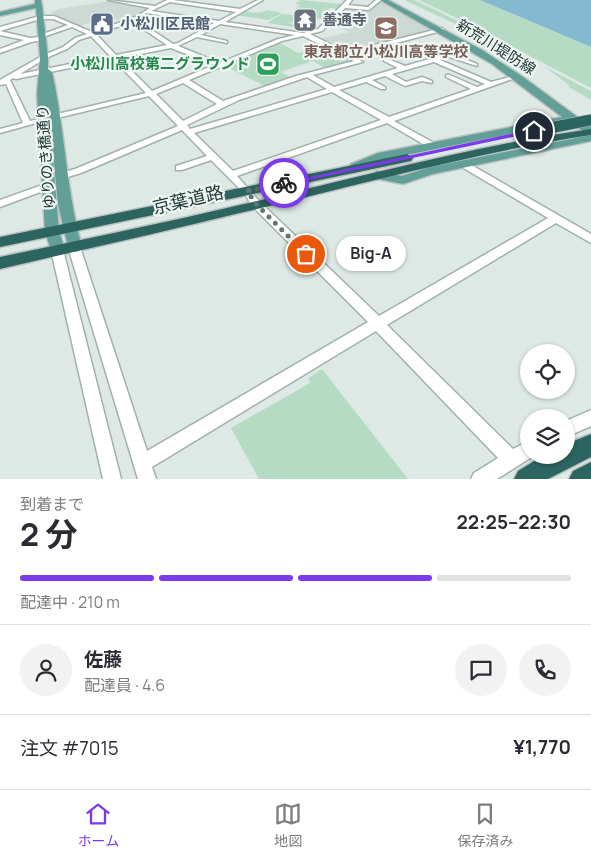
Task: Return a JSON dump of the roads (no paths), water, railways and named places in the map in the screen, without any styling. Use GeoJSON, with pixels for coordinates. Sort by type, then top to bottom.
{"type":"FeatureCollection","features":[{"type":"Feature","properties":{"kind":"highway","name":"京葉道路"},"geometry":{"type":"LineString","coordinates":[[0,263],[257,205],[583,124]]}},
{"type":"Feature","properties":{"kind":"highway","name":"京葉道路"},"geometry":{"type":"LineString","coordinates":[[0,242],[355,168],[538,135]]}},
{"type":"Feature","properties":{"kind":"highway"},"geometry":{"type":"LineString","coordinates":[[526,479],[558,460],[591,445]]}},
{"type":"Feature","properties":{"kind":"highway"},"geometry":{"type":"LineString","coordinates":[[581,479],[591,474]]}},
{"type":"Feature","properties":{"kind":"main road","name":"新荒川堤防線"},"geometry":{"type":"LineString","coordinates":[[383,0],[474,48],[583,124]]}},
{"type":"Feature","properties":{"kind":"main road","name":"新荒川堤防線"},"geometry":{"type":"LineString","coordinates":[[395,0],[495,52],[583,124]]}},
{"type":"Feature","properties":{"kind":"main road"},"geometry":{"type":"LineString","coordinates":[[0,14],[39,1]]}},
{"type":"Feature","properties":{"kind":"main road","name":"ゆりのき橋通り"},"geometry":{"type":"LineString","coordinates":[[39,1],[45,66],[56,117],[60,176],[68,228],[74,247]]}},
{"type":"Feature","properties":{"kind":"main road","name":"ゆりのき橋通り"},"geometry":{"type":"LineString","coordinates":[[45,66],[42,94],[43,120],[52,231],[57,250]]}},
{"type":"Feature","properties":{"kind":"main road"},"geometry":{"type":"LineString","coordinates":[[355,168],[364,162],[378,157],[433,146],[583,124]]}},
{"type":"Feature","properties":{"kind":"main road"},"geometry":{"type":"LineString","coordinates":[[377,175],[403,180],[430,171],[463,164],[583,124]]}},
{"type":"Feature","properties":{"kind":"street"},"geometry":{"type":"LineString","coordinates":[[110,0],[155,7]]}},
{"type":"Feature","properties":{"kind":"street"},"geometry":{"type":"LineString","coordinates":[[4,80],[45,66],[77,39],[138,18],[155,7],[171,0],[208,5],[219,0]]}},
{"type":"Feature","properties":{"kind":"street"},"geometry":{"type":"LineString","coordinates":[[4,80],[45,66],[113,57],[180,44],[196,33],[260,0]]}},
{"type":"Feature","properties":{"kind":"street"},"geometry":{"type":"LineString","coordinates":[[56,117],[150,94],[280,40],[323,29],[350,0]]}},
{"type":"Feature","properties":{"kind":"street"},"geometry":{"type":"LineString","coordinates":[[343,6],[369,9],[379,0]]}},
{"type":"Feature","properties":{"kind":"street"},"geometry":{"type":"LineString","coordinates":[[208,5],[206,6],[241,11]]}},
{"type":"Feature","properties":{"kind":"street"},"geometry":{"type":"LineString","coordinates":[[146,12],[262,26],[305,34],[360,62],[308,75],[222,104],[184,128]]}},
{"type":"Feature","properties":{"kind":"street"},"geometry":{"type":"LineString","coordinates":[[0,31],[40,18],[59,18],[92,34],[247,191],[257,205],[511,459]]}},
{"type":"Feature","properties":{"kind":"street"},"geometry":{"type":"LineString","coordinates":[[125,22],[144,27],[171,46],[220,65]]}},
{"type":"Feature","properties":{"kind":"street"},"geometry":{"type":"LineString","coordinates":[[0,50],[73,25]]}},
{"type":"Feature","properties":{"kind":"street"},"geometry":{"type":"LineString","coordinates":[[346,54],[442,30]]}},
{"type":"Feature","properties":{"kind":"street"},"geometry":{"type":"LineString","coordinates":[[0,31],[30,40]]}},
{"type":"Feature","properties":{"kind":"street"},"geometry":{"type":"LineString","coordinates":[[196,33],[225,42]]}},
{"type":"Feature","properties":{"kind":"street"},"geometry":{"type":"LineString","coordinates":[[435,43],[460,52]]}},
{"type":"Feature","properties":{"kind":"street"},"geometry":{"type":"LineString","coordinates":[[429,48],[475,65]]}},
{"type":"Feature","properties":{"kind":"street"},"geometry":{"type":"LineString","coordinates":[[60,176],[78,171],[184,128],[367,80],[474,48]]}},
{"type":"Feature","properties":{"kind":"street"},"geometry":{"type":"LineString","coordinates":[[386,60],[405,69]]}},
{"type":"Feature","properties":{"kind":"street"},"geometry":{"type":"LineString","coordinates":[[435,60],[492,85]]}},
{"type":"Feature","properties":{"kind":"street"},"geometry":{"type":"LineString","coordinates":[[386,74],[405,84],[422,79],[430,82]]}},
{"type":"Feature","properties":{"kind":"street"},"geometry":{"type":"LineString","coordinates":[[308,75],[433,146]]}},
{"type":"Feature","properties":{"kind":"street"},"geometry":{"type":"LineString","coordinates":[[448,76],[478,90]]}},
{"type":"Feature","properties":{"kind":"street"},"geometry":{"type":"LineString","coordinates":[[230,175],[516,76]]}},
{"type":"Feature","properties":{"kind":"street"},"geometry":{"type":"LineString","coordinates":[[4,80],[9,83],[28,124]]}},
{"type":"Feature","properties":{"kind":"street"},"geometry":{"type":"LineString","coordinates":[[184,80],[222,104]]}},
{"type":"Feature","properties":{"kind":"street"},"geometry":{"type":"LineString","coordinates":[[367,80],[383,88]]}},
{"type":"Feature","properties":{"kind":"street"},"geometry":{"type":"LineString","coordinates":[[0,131],[43,120]]}},
{"type":"Feature","properties":{"kind":"street"},"geometry":{"type":"LineString","coordinates":[[179,168],[212,157]]}},
{"type":"Feature","properties":{"kind":"street"},"geometry":{"type":"LineString","coordinates":[[463,164],[591,239]]}},
{"type":"Feature","properties":{"kind":"street"},"geometry":{"type":"LineString","coordinates":[[0,204],[48,186]]}},
{"type":"Feature","properties":{"kind":"street"},"geometry":{"type":"LineString","coordinates":[[142,463],[556,218]]}},
{"type":"Feature","properties":{"kind":"street"},"geometry":{"type":"LineString","coordinates":[[74,247],[147,479]]}},
{"type":"Feature","properties":{"kind":"street"},"geometry":{"type":"LineString","coordinates":[[57,250],[112,479]]}},
{"type":"Feature","properties":{"kind":"street"},"geometry":{"type":"LineString","coordinates":[[575,424],[591,418]]}},
{"type":"Feature","properties":{"kind":"street"},"geometry":{"type":"LineString","coordinates":[[480,479],[520,454]]}},
{"type":"Feature","properties":{"kind":"water"},"geometry":{"type":"Polygon","coordinates":[[[480,0],[591,0],[591,47],[480,0]]]}},
{"type":"Feature","properties":{"kind":"place","name":"善通寺"},"geometry":{"type":"Point","coordinates":[305,20]}},
{"type":"Feature","properties":{"kind":"place","name":"小松川区民館"},"geometry":{"type":"Point","coordinates":[102,24]}},
{"type":"Feature","properties":{"kind":"place","name":"東京都立小松川高等学校"},"geometry":{"type":"Point","coordinates":[386,28]}},
{"type":"Feature","properties":{"kind":"place","name":"小松川高校第二グラウンド"},"geometry":{"type":"Point","coordinates":[268,64]}},
{"type":"Feature","properties":{"kind":"place","name":"Big-A"},"geometry":{"type":"Point","coordinates":[306,254]}}]}
